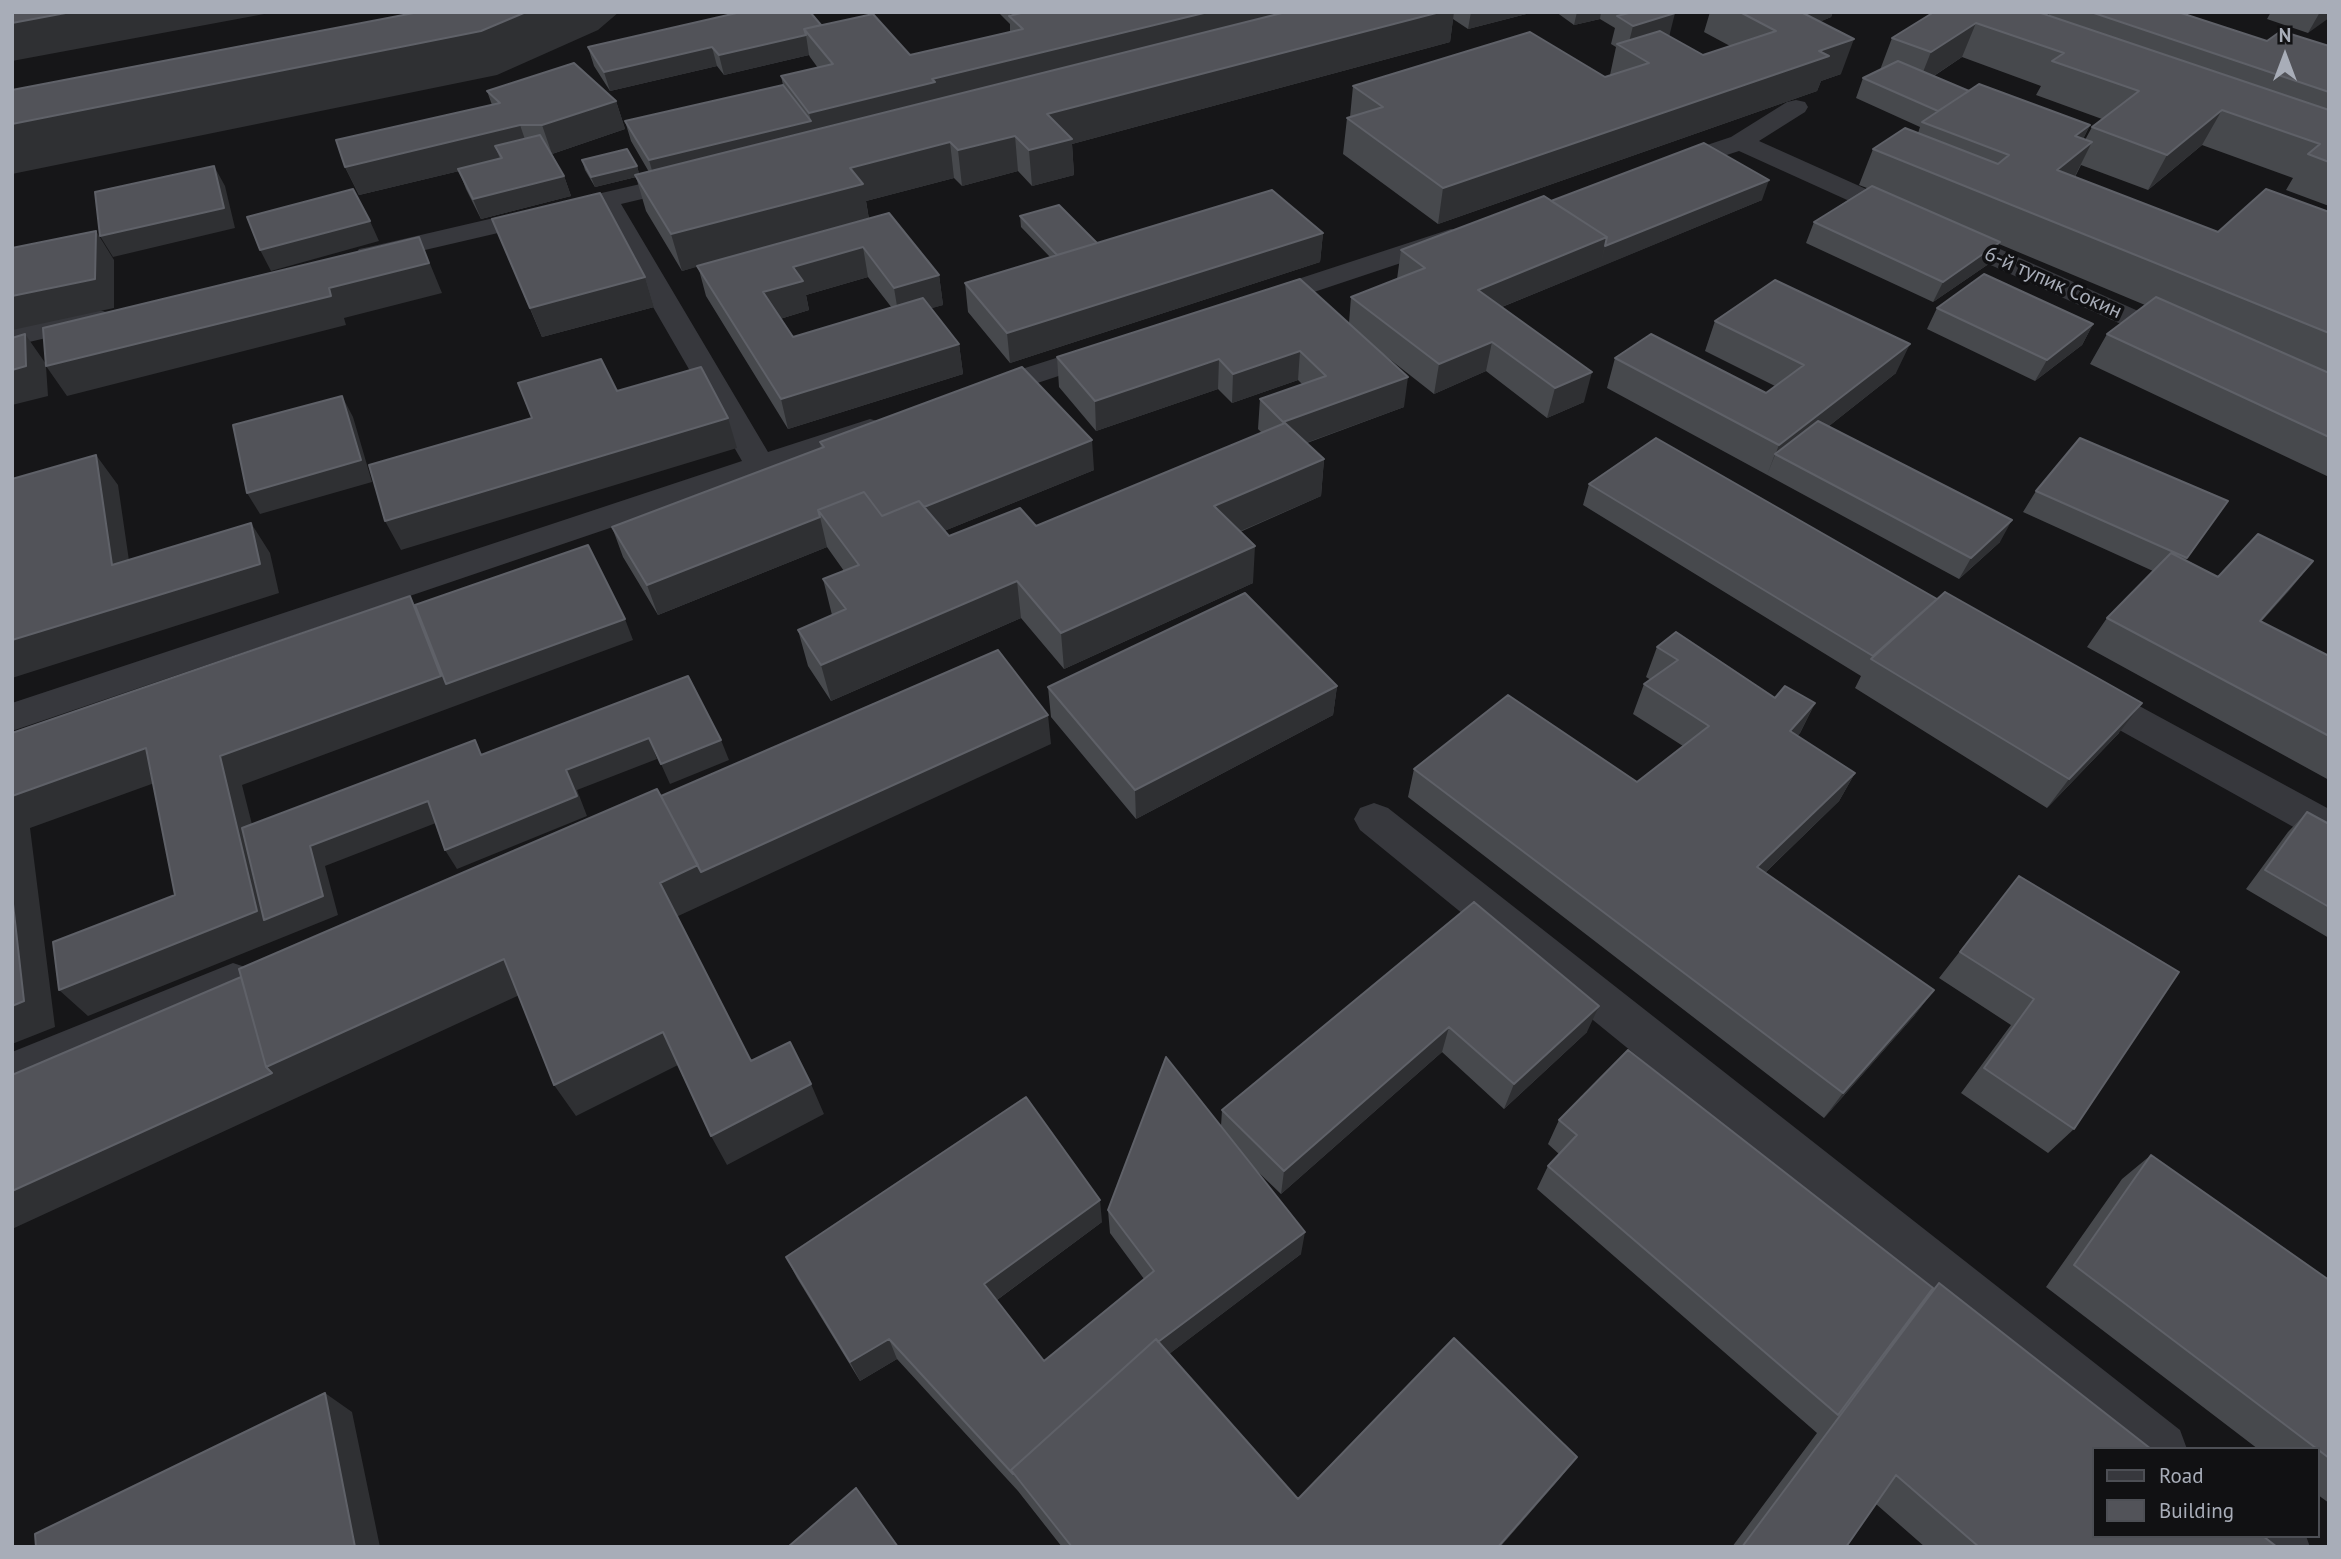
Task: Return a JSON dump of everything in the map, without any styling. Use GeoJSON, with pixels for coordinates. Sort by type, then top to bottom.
{"type":"FeatureCollection","features":[{"type":"Feature","properties":{"kind":"street"},"geometry":{"type":"LineString","coordinates":[[1647,173],[1740,142],[1796,107]]}},
{"type":"Feature","properties":{"kind":"street","name":"6-й тупик Сокин"},"geometry":{"type":"LineString","coordinates":[[1740,142],[2203,350]]}},
{"type":"Feature","properties":{"kind":"street"},"geometry":{"type":"LineString","coordinates":[[349,260],[714,175]]}},
{"type":"Feature","properties":{"kind":"street"},"geometry":{"type":"LineString","coordinates":[[606,202],[760,465]]}},
{"type":"Feature","properties":{"kind":"street"},"geometry":{"type":"LineString","coordinates":[[1223,313],[1475,230]]}},
{"type":"Feature","properties":{"kind":"street"},"geometry":{"type":"LineString","coordinates":[[12,337],[120,312]]}},
{"type":"Feature","properties":{"kind":"street"},"geometry":{"type":"LineString","coordinates":[[959,400],[1131,343]]}},
{"type":"Feature","properties":{"kind":"street"},"geometry":{"type":"LineString","coordinates":[[12,717],[892,422]]}},
{"type":"Feature","properties":{"kind":"street"},"geometry":{"type":"LineString","coordinates":[[2050,674],[2329,828]]}},
{"type":"Feature","properties":{"kind":"street"},"geometry":{"type":"LineString","coordinates":[[1374,819],[2159,1447]]}},
{"type":"Feature","properties":{"kind":"street"},"geometry":{"type":"LineString","coordinates":[[12,1073],[270,966]]}},
{"type":"Feature","properties":{"kind":"building"},"geometry":{"type":"Polygon","coordinates":[[[12,12],[71,12],[12,23],[12,12]]]}},
{"type":"Feature","properties":{"kind":"building"},"geometry":{"type":"Polygon","coordinates":[[[419,12],[526,12],[481,31],[12,124],[12,90],[419,12]]]}},
{"type":"Feature","properties":{"kind":"building"},"geometry":{"type":"Polygon","coordinates":[[[741,12],[810,12],[821,25],[804,29],[806,35],[719,55],[712,47],[604,72],[588,47],[741,12]]]}},
{"type":"Feature","properties":{"kind":"building"},"geometry":{"type":"Polygon","coordinates":[[[1025,12],[1208,12],[932,79],[935,82],[809,113],[781,76],[833,64],[804,29],[873,14],[910,55],[1023,29],[1009,16],[1025,12]]]}},
{"type":"Feature","properties":{"kind":"building"},"geometry":{"type":"Polygon","coordinates":[[[1286,12],[1440,12],[1047,114],[1072,139],[1029,150],[1015,136],[958,150],[950,142],[850,168],[863,184],[671,234],[635,175],[1286,12]]]}},
{"type":"Feature","properties":{"kind":"building"},"geometry":{"type":"Polygon","coordinates":[[[1633,12],[1675,13],[1633,26],[1617,16],[1633,12]]]}},
{"type":"Feature","properties":{"kind":"building"},"geometry":{"type":"Polygon","coordinates":[[[1740,12],[1801,12],[1854,39],[1819,51],[1829,56],[1443,188],[1347,118],[1383,107],[1353,86],[1530,32],[1605,77],[1649,63],[1617,44],[1660,31],[1703,55],[1776,31],[1740,12]]]}},
{"type":"Feature","properties":{"kind":"building"},"geometry":{"type":"Polygon","coordinates":[[[1934,12],[2038,12],[2329,110],[2329,162],[2308,154],[2320,144],[2222,110],[2167,155],[2092,127],[2139,91],[2052,61],[2064,53],[1976,23],[1931,52],[1892,38],[1934,12]]]}},
{"type":"Feature","properties":{"kind":"building"},"geometry":{"type":"Polygon","coordinates":[[[2091,12],[2178,12],[2267,41],[2281,31],[2329,46],[2329,92],[2091,12]]]}},
{"type":"Feature","properties":{"kind":"building"},"geometry":{"type":"Polygon","coordinates":[[[1898,61],[1969,91],[1938,111],[1863,78],[1898,61]]]}},
{"type":"Feature","properties":{"kind":"building"},"geometry":{"type":"Polygon","coordinates":[[[574,63],[616,101],[542,125],[520,125],[345,167],[336,140],[500,103],[487,91],[574,63]]]}},
{"type":"Feature","properties":{"kind":"building"},"geometry":{"type":"Polygon","coordinates":[[[1979,84],[2090,125],[2075,136],[2092,142],[2057,170],[2218,232],[2266,189],[2329,212],[2329,333],[1873,149],[1905,128],[1998,164],[2009,155],[1922,122],[1979,84]]]}},
{"type":"Feature","properties":{"kind":"building"},"geometry":{"type":"Polygon","coordinates":[[[783,85],[811,121],[649,160],[625,121],[783,85]]]}},
{"type":"Feature","properties":{"kind":"building"},"geometry":{"type":"Polygon","coordinates":[[[540,135],[564,176],[473,199],[458,169],[502,158],[495,146],[540,135]]]}},
{"type":"Feature","properties":{"kind":"building"},"geometry":{"type":"Polygon","coordinates":[[[1704,143],[1769,180],[1605,246],[1607,237],[1551,201],[1704,143]]]}},
{"type":"Feature","properties":{"kind":"building"},"geometry":{"type":"Polygon","coordinates":[[[627,149],[637,166],[591,177],[582,160],[627,149]]]}},
{"type":"Feature","properties":{"kind":"building"},"geometry":{"type":"Polygon","coordinates":[[[214,166],[224,208],[100,236],[95,192],[214,166]]]}},
{"type":"Feature","properties":{"kind":"building"},"geometry":{"type":"Polygon","coordinates":[[[1872,186],[2000,242],[1943,282],[1814,222],[1872,186]]]}},
{"type":"Feature","properties":{"kind":"building"},"geometry":{"type":"Polygon","coordinates":[[[353,189],[370,221],[260,250],[247,217],[353,189]]]}},
{"type":"Feature","properties":{"kind":"building"},"geometry":{"type":"Polygon","coordinates":[[[1272,190],[1323,233],[1007,333],[965,283],[1272,190]]]}},
{"type":"Feature","properties":{"kind":"building"},"geometry":{"type":"Polygon","coordinates":[[[600,193],[645,277],[530,308],[492,219],[600,193]]]}},
{"type":"Feature","properties":{"kind":"building"},"geometry":{"type":"Polygon","coordinates":[[[1544,196],[1607,237],[1478,290],[1592,372],[1555,388],[1492,342],[1439,364],[1351,297],[1425,268],[1401,250],[1544,196]]]}},
{"type":"Feature","properties":{"kind":"building"},"geometry":{"type":"Polygon","coordinates":[[[1059,205],[1097,243],[1057,255],[1020,216],[1059,205]]]}},
{"type":"Feature","properties":{"kind":"building"},"geometry":{"type":"Polygon","coordinates":[[[889,213],[939,275],[894,288],[863,247],[793,267],[803,281],[763,292],[793,337],[923,298],[959,344],[781,399],[697,266],[889,213]]]}},
{"type":"Feature","properties":{"kind":"building"},"geometry":{"type":"Polygon","coordinates":[[[96,231],[95,279],[12,296],[12,248],[96,231]]]}},
{"type":"Feature","properties":{"kind":"building"},"geometry":{"type":"Polygon","coordinates":[[[419,237],[429,263],[329,288],[331,296],[46,366],[43,328],[419,237]]]}},
{"type":"Feature","properties":{"kind":"building"},"geometry":{"type":"Polygon","coordinates":[[[1984,274],[2093,324],[2047,360],[1937,308],[1984,274]]]}},
{"type":"Feature","properties":{"kind":"building"},"geometry":{"type":"Polygon","coordinates":[[[1300,279],[1408,377],[1283,422],[1260,399],[1326,376],[1300,351],[1233,374],[1219,359],[1095,401],[1057,357],[1300,279]]]}},
{"type":"Feature","properties":{"kind":"building"},"geometry":{"type":"Polygon","coordinates":[[[1775,280],[1910,344],[1779,445],[1615,358],[1651,334],[1766,393],[1804,365],[1715,321],[1775,280]]]}},
{"type":"Feature","properties":{"kind":"building"},"geometry":{"type":"Polygon","coordinates":[[[2156,297],[2329,373],[2329,437],[2107,334],[2156,297]]]}},
{"type":"Feature","properties":{"kind":"building"},"geometry":{"type":"Polygon","coordinates":[[[25,334],[26,366],[12,370],[12,338],[25,334]]]}},
{"type":"Feature","properties":{"kind":"building"},"geometry":{"type":"Polygon","coordinates":[[[601,359],[617,391],[701,367],[728,418],[385,521],[369,465],[532,418],[518,383],[601,359]]]}},
{"type":"Feature","properties":{"kind":"building"},"geometry":{"type":"Polygon","coordinates":[[[1022,367],[1092,440],[924,507],[919,501],[882,516],[864,492],[818,510],[820,517],[647,585],[612,527],[824,447],[820,442],[1022,367]]]}},
{"type":"Feature","properties":{"kind":"building"},"geometry":{"type":"Polygon","coordinates":[[[342,396],[361,460],[247,493],[233,425],[342,396]]]}},
{"type":"Feature","properties":{"kind":"building"},"geometry":{"type":"Polygon","coordinates":[[[1818,421],[2012,520],[1971,558],[1775,454],[1818,421]]]}},
{"type":"Feature","properties":{"kind":"building"},"geometry":{"type":"Polygon","coordinates":[[[1285,423],[1324,459],[1214,506],[1255,546],[1061,633],[1017,581],[821,665],[798,630],[846,609],[823,579],[859,565],[818,510],[864,492],[882,516],[919,501],[949,536],[1020,508],[1036,526],[1285,423]]]}},
{"type":"Feature","properties":{"kind":"building"},"geometry":{"type":"Polygon","coordinates":[[[1656,438],[1937,599],[1873,656],[1589,484],[1656,438]]]}},
{"type":"Feature","properties":{"kind":"building"},"geometry":{"type":"Polygon","coordinates":[[[2080,438],[2228,501],[2187,558],[2036,491],[2080,438]]]}},
{"type":"Feature","properties":{"kind":"building"},"geometry":{"type":"Polygon","coordinates":[[[96,455],[112,565],[251,523],[260,564],[12,640],[12,479],[96,455]]]}},
{"type":"Feature","properties":{"kind":"building"},"geometry":{"type":"Polygon","coordinates":[[[2258,534],[2313,561],[2260,621],[2329,656],[2329,736],[2107,618],[2171,553],[2218,577],[2258,534]]]}},
{"type":"Feature","properties":{"kind":"building"},"geometry":{"type":"Polygon","coordinates":[[[588,545],[625,619],[446,684],[415,605],[588,545]]]}},
{"type":"Feature","properties":{"kind":"building"},"geometry":{"type":"Polygon","coordinates":[[[1945,592],[2142,703],[2069,779],[1871,659],[1945,592]]]}},
{"type":"Feature","properties":{"kind":"building"},"geometry":{"type":"Polygon","coordinates":[[[1245,593],[1337,686],[1135,790],[1048,687],[1245,593]]]}},
{"type":"Feature","properties":{"kind":"building"},"geometry":{"type":"Polygon","coordinates":[[[410,596],[441,676],[220,756],[257,911],[59,990],[53,942],[175,895],[146,748],[12,796],[12,733],[410,596]]]}},
{"type":"Feature","properties":{"kind":"building"},"geometry":{"type":"Polygon","coordinates":[[[1676,632],[1775,698],[1785,686],[1815,703],[1790,731],[1855,773],[1757,867],[1934,990],[1843,1093],[1414,769],[1508,695],[1637,782],[1709,726],[1644,684],[1678,660],[1657,647],[1676,632]]]}},
{"type":"Feature","properties":{"kind":"building"},"geometry":{"type":"Polygon","coordinates":[[[998,650],[1048,715],[701,872],[661,796],[998,650]]]}},
{"type":"Feature","properties":{"kind":"building"},"geometry":{"type":"Polygon","coordinates":[[[688,676],[721,740],[661,764],[649,738],[566,770],[577,796],[445,850],[428,801],[310,846],[323,896],[264,920],[242,828],[475,740],[481,755],[688,676]]]}},
{"type":"Feature","properties":{"kind":"building"},"geometry":{"type":"Polygon","coordinates":[[[657,789],[698,865],[660,883],[751,1061],[790,1042],[811,1084],[711,1136],[663,1032],[554,1085],[504,959],[266,1067],[239,969],[657,789]]]}},
{"type":"Feature","properties":{"kind":"building"},"geometry":{"type":"Polygon","coordinates":[[[2307,812],[2329,824],[2329,907],[2265,870],[2307,812]]]}},
{"type":"Feature","properties":{"kind":"building"},"geometry":{"type":"Polygon","coordinates":[[[2019,876],[2179,972],[2074,1129],[1984,1068],[2034,999],[1960,952],[2019,876]]]}},
{"type":"Feature","properties":{"kind":"building"},"geometry":{"type":"Polygon","coordinates":[[[12,895],[24,1001],[12,1006],[12,895]]]}},
{"type":"Feature","properties":{"kind":"building"},"geometry":{"type":"Polygon","coordinates":[[[1474,902],[1599,1006],[1514,1084],[1449,1027],[1284,1171],[1222,1110],[1474,902]]]}},
{"type":"Feature","properties":{"kind":"building"},"geometry":{"type":"Polygon","coordinates":[[[241,977],[266,1067],[272,1073],[12,1191],[12,1075],[241,977]]]}},
{"type":"Feature","properties":{"kind":"building"},"geometry":{"type":"Polygon","coordinates":[[[1628,1050],[1933,1288],[1838,1415],[1548,1166],[1577,1135],[1559,1120],[1628,1050]]]}},
{"type":"Feature","properties":{"kind":"building"},"geometry":{"type":"Polygon","coordinates":[[[1166,1057],[1305,1232],[1158,1342],[1156,1339],[1011,1470],[1013,1474],[889,1339],[850,1362],[786,1257],[1026,1097],[1100,1200],[984,1284],[1044,1361],[1154,1271],[1108,1210],[1166,1057]]]}},
{"type":"Feature","properties":{"kind":"building"},"geometry":{"type":"Polygon","coordinates":[[[2151,1155],[2329,1280],[2329,1458],[2320,1451],[2320,1447],[2314,1447],[2074,1265],[2151,1155]]]}},
{"type":"Feature","properties":{"kind":"building"},"geometry":{"type":"Polygon","coordinates":[[[1939,1283],[2148,1447],[2092,1447],[2092,1538],[2266,1538],[2277,1547],[1979,1547],[1896,1475],[1846,1547],[1742,1547],[1939,1283]]]}},
{"type":"Feature","properties":{"kind":"building"},"geometry":{"type":"Polygon","coordinates":[[[1454,1338],[1577,1457],[1498,1547],[1072,1547],[1011,1470],[1156,1339],[1298,1499],[1454,1338]]]}},
{"type":"Feature","properties":{"kind":"building"},"geometry":{"type":"Polygon","coordinates":[[[325,1393],[355,1547],[36,1547],[35,1534],[325,1393]]]}},
{"type":"Feature","properties":{"kind":"building"},"geometry":{"type":"Polygon","coordinates":[[[856,1488],[898,1547],[788,1547],[856,1488]]]}}]}
